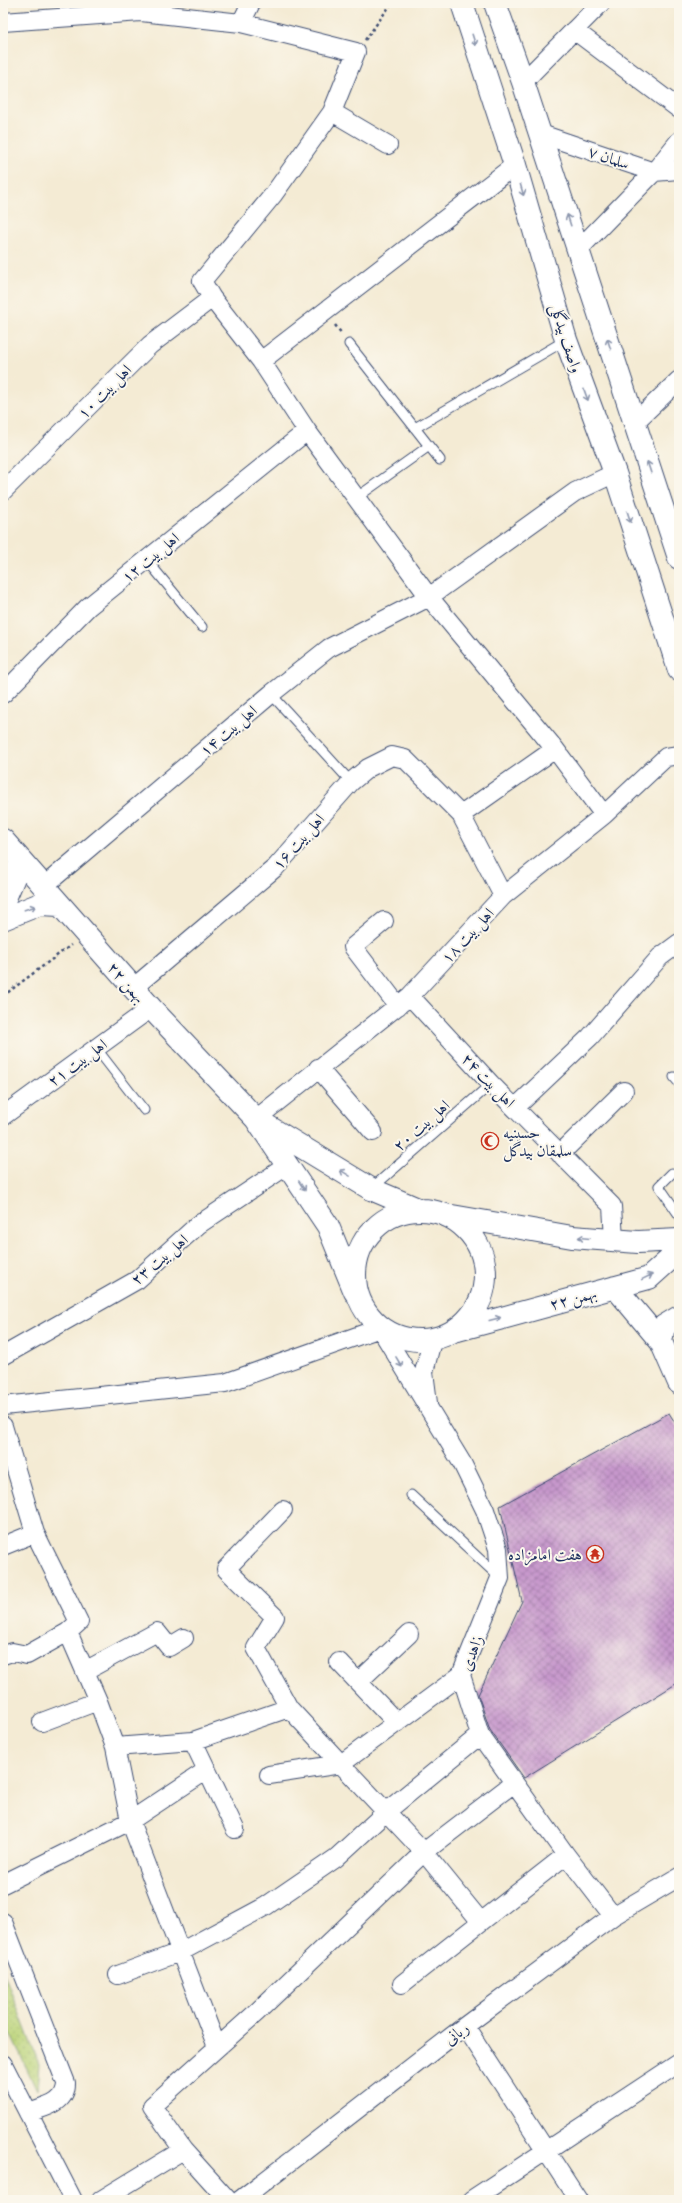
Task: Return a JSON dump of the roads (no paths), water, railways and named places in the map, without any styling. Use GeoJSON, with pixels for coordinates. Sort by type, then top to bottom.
{"type":"FeatureCollection","features":[{"type":"Feature","properties":{"kind":"street"},"geometry":{"type":"LineString","coordinates":[[241,23],[252,3]]}},
{"type":"Feature","properties":{"kind":"street","name":"واصف بیدگلی"},"geometry":{"type":"LineString","coordinates":[[462,3],[515,165],[566,340],[615,473],[679,670]]}},
{"type":"Feature","properties":{"kind":"street"},"geometry":{"type":"LineString","coordinates":[[495,3],[524,82],[678,556],[646,568]]}},
{"type":"Feature","properties":{"kind":"street"},"geometry":{"type":"LineString","coordinates":[[524,82],[601,3]]}},
{"type":"Feature","properties":{"kind":"street"},"geometry":{"type":"LineString","coordinates":[[3,22],[142,8],[241,23],[356,52],[332,112],[273,195],[202,281],[212,298],[261,362],[307,431],[429,597],[555,749],[604,815]]}},
{"type":"Feature","properties":{"kind":"street"},"geometry":{"type":"LineString","coordinates":[[574,30],[679,109]]}},
{"type":"Feature","properties":{"kind":"street"},"geometry":{"type":"LineString","coordinates":[[332,112],[388,145]]}},
{"type":"Feature","properties":{"kind":"street","name":"سلمان ۷"},"geometry":{"type":"LineString","coordinates":[[541,134],[654,172],[679,170]]}},
{"type":"Feature","properties":{"kind":"street"},"geometry":{"type":"LineString","coordinates":[[578,250],[654,172],[679,141]]}},
{"type":"Feature","properties":{"kind":"street"},"geometry":{"type":"LineString","coordinates":[[261,362],[515,165]]}},
{"type":"Feature","properties":{"kind":"street","name":"اهل بیت ۱۰"},"geometry":{"type":"LineString","coordinates":[[3,491],[150,345],[212,298]]}},
{"type":"Feature","properties":{"kind":"street"},"geometry":{"type":"LineString","coordinates":[[635,422],[679,380]]}},
{"type":"Feature","properties":{"kind":"street","name":"اهل بیت ۱۲"},"geometry":{"type":"LineString","coordinates":[[3,694],[88,607],[307,431]]}},
{"type":"Feature","properties":{"kind":"street","name":"اهل بیت ۱۴"},"geometry":{"type":"LineString","coordinates":[[44,886],[271,694],[329,648],[429,597],[575,492],[615,473]]}},
{"type":"Feature","properties":{"kind":"street"},"geometry":{"type":"LineString","coordinates":[[461,815],[555,749]]}},
{"type":"Feature","properties":{"kind":"street","name":"اهل بیت ۱۸"},"geometry":{"type":"LineString","coordinates":[[256,1119],[318,1068],[404,1001],[503,896],[604,815],[666,757],[679,755]]}},
{"type":"Feature","properties":{"kind":"street","name":"اهل بیت ۱۶"},"geometry":{"type":"LineString","coordinates":[[133,988],[276,867],[351,782],[368,768],[392,756],[405,759],[461,815],[503,896]]}},
{"type":"Feature","properties":{"kind":"street","name":"۲۲ بهمن"},"geometry":{"type":"LineString","coordinates":[[3,840],[151,1008],[256,1119],[288,1164],[328,1226],[356,1292]]}},
{"type":"Feature","properties":{"kind":"street"},"geometry":{"type":"LineString","coordinates":[[3,903],[21,861]]}},
{"type":"Feature","properties":{"kind":"street"},"geometry":{"type":"LineString","coordinates":[[3,919],[40,904],[60,905]]}},
{"type":"Feature","properties":{"kind":"street","name":"اهل بیت ۲۴"},"geometry":{"type":"LineString","coordinates":[[384,921],[353,947],[404,1001],[491,1084],[612,1206],[614,1240]]}},
{"type":"Feature","properties":{"kind":"street"},"geometry":{"type":"LineString","coordinates":[[515,1108],[590,1037],[660,957],[679,943]]}},
{"type":"Feature","properties":{"kind":"street","name":"اهل بیت ۲۱"},"geometry":{"type":"LineString","coordinates":[[3,1116],[151,1008]]}},
{"type":"Feature","properties":{"kind":"street"},"geometry":{"type":"LineString","coordinates":[[318,1068],[373,1132]]}},
{"type":"Feature","properties":{"kind":"street"},"geometry":{"type":"LineString","coordinates":[[560,1154],[624,1091]]}},
{"type":"Feature","properties":{"kind":"street","name":"۲۲ بهمن"},"geometry":{"type":"LineString","coordinates":[[256,1119],[372,1189],[418,1209]]}},
{"type":"Feature","properties":{"kind":"street","name":"اهل بیت ۲۳"},"geometry":{"type":"LineString","coordinates":[[3,1356],[137,1280],[198,1225],[288,1164]]}},
{"type":"Feature","properties":{"kind":"street"},"geometry":{"type":"LineString","coordinates":[[447,1215],[470,1231],[483,1255],[486,1283],[477,1310],[458,1330],[432,1341],[404,1340],[380,1328],[364,1312],[356,1292],[355,1262],[367,1236],[390,1216],[418,1209],[433,1210],[447,1215],[572,1237],[645,1242],[679,1240]]}},
{"type":"Feature","properties":{"kind":"street","name":"۲۲ بهمن"},"geometry":{"type":"LineString","coordinates":[[458,1330],[649,1278],[679,1251]]}},
{"type":"Feature","properties":{"kind":"street"},"geometry":{"type":"LineString","coordinates":[[615,1287],[661,1342],[679,1383]]}},
{"type":"Feature","properties":{"kind":"street"},"geometry":{"type":"LineString","coordinates":[[661,1342],[664,1326],[679,1317]]}},
{"type":"Feature","properties":{"kind":"street"},"geometry":{"type":"LineString","coordinates":[[3,1406],[225,1383],[380,1328]]}},
{"type":"Feature","properties":{"kind":"street","name":"زاهدی"},"geometry":{"type":"LineString","coordinates":[[380,1328],[429,1412],[462,1463],[485,1510],[498,1549],[500,1578],[462,1675],[480,1735],[566,1855],[613,1916]]}},
{"type":"Feature","properties":{"kind":"street","name":"زاهدی"},"geometry":{"type":"LineString","coordinates":[[429,1412],[424,1372],[432,1341]]}},
{"type":"Feature","properties":{"kind":"street"},"geometry":{"type":"LineString","coordinates":[[3,1426],[36,1533],[79,1622],[68,1632],[27,1655],[12,1652],[3,1655]]}},
{"type":"Feature","properties":{"kind":"street"},"geometry":{"type":"LineString","coordinates":[[283,1510],[226,1569],[275,1617],[256,1648],[289,1708],[341,1764],[388,1811],[424,1852],[481,1922]]}},
{"type":"Feature","properties":{"kind":"street"},"geometry":{"type":"LineString","coordinates":[[3,1546],[36,1533]]}},
{"type":"Feature","properties":{"kind":"street"},"geometry":{"type":"LineString","coordinates":[[68,1632],[98,1701],[115,1747],[130,1821],[182,1951],[217,2047]]}},
{"type":"Feature","properties":{"kind":"street"},"geometry":{"type":"LineString","coordinates":[[85,1671],[157,1632],[169,1648],[184,1638]]}},
{"type":"Feature","properties":{"kind":"street"},"geometry":{"type":"LineString","coordinates":[[358,1682],[409,1634]]}},
{"type":"Feature","properties":{"kind":"street"},"geometry":{"type":"LineString","coordinates":[[339,1662],[397,1722]]}},
{"type":"Feature","properties":{"kind":"street"},"geometry":{"type":"LineString","coordinates":[[269,1775],[341,1764],[462,1675]]}},
{"type":"Feature","properties":{"kind":"street"},"geometry":{"type":"LineString","coordinates":[[42,1722],[98,1701]]}},
{"type":"Feature","properties":{"kind":"street"},"geometry":{"type":"LineString","coordinates":[[115,1747],[193,1741],[289,1708]]}},
{"type":"Feature","properties":{"kind":"street"},"geometry":{"type":"LineString","coordinates":[[118,1975],[182,1951],[266,1906],[336,1858],[388,1811],[480,1735]]}},
{"type":"Feature","properties":{"kind":"street"},"geometry":{"type":"LineString","coordinates":[[193,1741],[235,1829]]}},
{"type":"Feature","properties":{"kind":"street"},"geometry":{"type":"LineString","coordinates":[[3,1884],[130,1821],[207,1770]]}},
{"type":"Feature","properties":{"kind":"street"},"geometry":{"type":"LineString","coordinates":[[228,2200],[183,2150],[152,2106],[257,2012],[424,1852],[514,1783]]}},
{"type":"Feature","properties":{"kind":"street"},"geometry":{"type":"LineString","coordinates":[[402,1984],[566,1855]]}},
{"type":"Feature","properties":{"kind":"street","name":"ربانی"},"geometry":{"type":"LineString","coordinates":[[240,2200],[465,2026],[613,1916],[679,1877]]}},
{"type":"Feature","properties":{"kind":"street"},"geometry":{"type":"LineString","coordinates":[[3,1922],[66,2083],[66,2092],[61,2099],[28,2113]]}},
{"type":"Feature","properties":{"kind":"street"},"geometry":{"type":"LineString","coordinates":[[465,2026],[578,2200]]}},
{"type":"Feature","properties":{"kind":"street"},"geometry":{"type":"LineString","coordinates":[[471,2200],[679,2063]]}},
{"type":"Feature","properties":{"kind":"street"},"geometry":{"type":"LineString","coordinates":[[3,2064],[72,2200]]}},
{"type":"Feature","properties":{"kind":"street"},"geometry":{"type":"LineString","coordinates":[[101,2200],[183,2150]]}},
{"type":"Feature","properties":{"kind":"lane"},"geometry":{"type":"LineString","coordinates":[[415,428],[566,340]]}},
{"type":"Feature","properties":{"kind":"lane"},"geometry":{"type":"LineString","coordinates":[[349,344],[440,460]]}},
{"type":"Feature","properties":{"kind":"lane"},"geometry":{"type":"LineString","coordinates":[[356,498],[429,446]]}},
{"type":"Feature","properties":{"kind":"lane"},"geometry":{"type":"LineString","coordinates":[[146,559],[202,627]]}},
{"type":"Feature","properties":{"kind":"lane"},"geometry":{"type":"LineString","coordinates":[[271,694],[351,782]]}},
{"type":"Feature","properties":{"kind":"lane"},"geometry":{"type":"LineString","coordinates":[[96,1048],[144,1110]]}},
{"type":"Feature","properties":{"kind":"lane","name":"اهل بیت ۲۰"},"geometry":{"type":"LineString","coordinates":[[372,1189],[491,1084]]}},
{"type":"Feature","properties":{"kind":"lane"},"geometry":{"type":"LineString","coordinates":[[672,1173],[659,1186],[679,1215]]}},
{"type":"Feature","properties":{"kind":"lane"},"geometry":{"type":"LineString","coordinates":[[411,1494],[500,1578]]}},
{"type":"Feature","properties":{"kind":"place","name":"حسینیه سلمقان بیدگل"},"geometry":{"type":"Point","coordinates":[490,1141]}},
{"type":"Feature","properties":{"kind":"place","name":"هفت امامزاده"},"geometry":{"type":"Point","coordinates":[595,1554]}}]}
